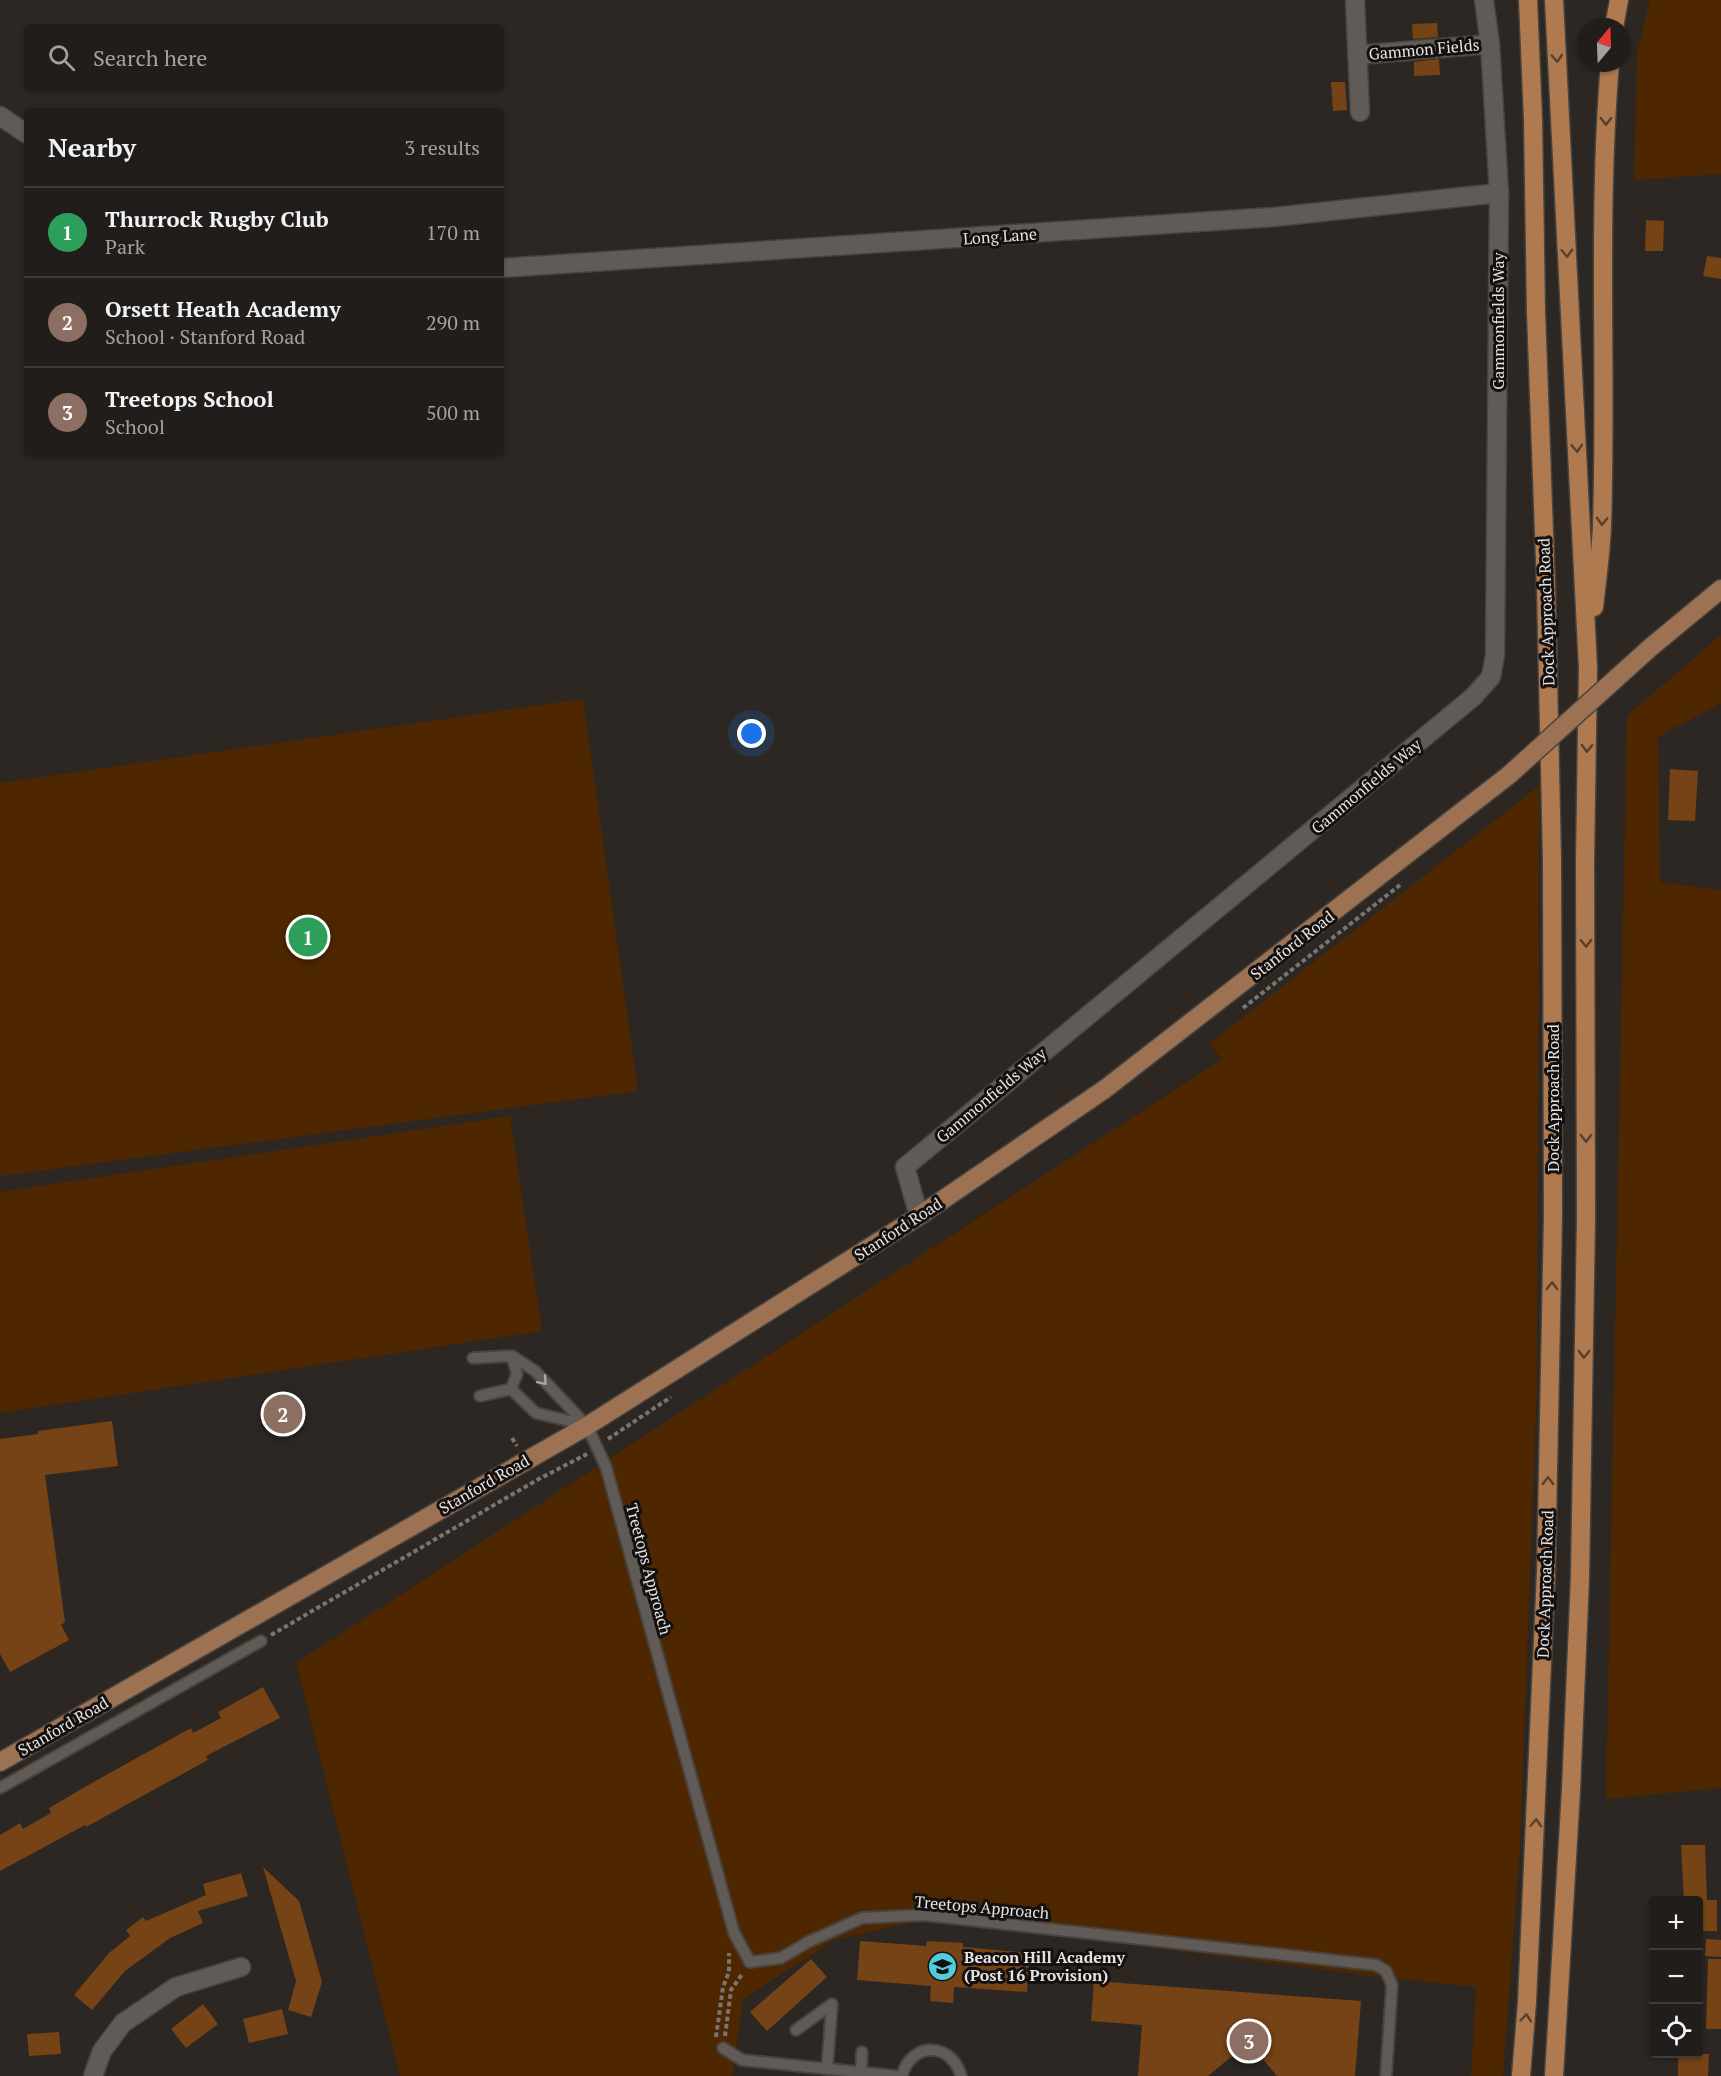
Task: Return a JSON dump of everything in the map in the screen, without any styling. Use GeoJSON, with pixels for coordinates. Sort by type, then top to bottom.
{"type":"FeatureCollection","features":[{"type":"Feature","properties":{"kind":"highway"},"geometry":{"type":"LineString","coordinates":[[1522,0],[1533,119]]}},
{"type":"Feature","properties":{"kind":"highway"},"geometry":{"type":"LineString","coordinates":[[1528,0],[1533,119]]}},
{"type":"Feature","properties":{"kind":"highway"},"geometry":{"type":"LineString","coordinates":[[1554,0],[1588,668]]}},
{"type":"Feature","properties":{"kind":"highway"},"geometry":{"type":"LineString","coordinates":[[1616,18],[1619,0]]}},
{"type":"Feature","properties":{"kind":"highway"},"geometry":{"type":"LineString","coordinates":[[1588,668],[1602,527],[1606,105],[1609,72]]}},
{"type":"Feature","properties":{"kind":"highway","name":"Dock Approach Road"},"geometry":{"type":"LineString","coordinates":[[1521,2076],[1528,1991],[1546,1572],[1553,1216],[1552,860],[1546,588],[1536,324],[1533,119]]}},
{"type":"Feature","properties":{"kind":"highway","name":"Dock Approach Road"},"geometry":{"type":"LineString","coordinates":[[1554,2076],[1572,1778],[1580,1566],[1586,1218],[1585,861],[1588,668]]}},
{"type":"Feature","properties":{"kind":"main road","name":"Stanford Road"},"geometry":{"type":"LineString","coordinates":[[0,1762],[586,1426],[919,1216],[1105,1089],[1509,775],[1651,647],[1721,589]]}},
{"type":"Feature","properties":{"kind":"street","name":"Gammon Fields"},"geometry":{"type":"LineString","coordinates":[[1355,0],[1360,112]]}},
{"type":"Feature","properties":{"kind":"street"},"geometry":{"type":"LineString","coordinates":[[1484,0],[1490,44],[1499,193]]}},
{"type":"Feature","properties":{"kind":"street","name":"Gammon Fields"},"geometry":{"type":"LineString","coordinates":[[1358,55],[1490,44]]}},
{"type":"Feature","properties":{"kind":"street"},"geometry":{"type":"LineString","coordinates":[[0,116],[24,132]]}},
{"type":"Feature","properties":{"kind":"street","name":"Long Lane"},"geometry":{"type":"LineString","coordinates":[[504,268],[1274,217],[1499,193]]}},
{"type":"Feature","properties":{"kind":"street","name":"Gammonfields Way"},"geometry":{"type":"LineString","coordinates":[[919,1216],[905,1167],[1473,697],[1491,677],[1495,655],[1499,193]]}},
{"type":"Feature","properties":{"kind":"street"},"geometry":{"type":"LineString","coordinates":[[93,2076],[102,2051],[123,2023],[176,1987],[241,1967]]}},
{"type":"Feature","properties":{"kind":"lane","name":"Treetops Approach"},"geometry":{"type":"LineString","coordinates":[[512,1356],[535,1371],[586,1426],[606,1467],[734,1933],[750,1962],[781,1958],[808,1942],[862,1918],[924,1915],[1376,1965],[1386,1971],[1392,1985],[1386,2076]]}},
{"type":"Feature","properties":{"kind":"lane"},"geometry":{"type":"LineString","coordinates":[[473,1358],[512,1356],[517,1374],[511,1389]]}},
{"type":"Feature","properties":{"kind":"lane"},"geometry":{"type":"LineString","coordinates":[[511,1389],[536,1413],[586,1426]]}},
{"type":"Feature","properties":{"kind":"lane"},"geometry":{"type":"LineString","coordinates":[[480,1396],[511,1389]]}},
{"type":"Feature","properties":{"kind":"lane"},"geometry":{"type":"LineString","coordinates":[[0,1788],[261,1641]]}},
{"type":"Feature","properties":{"kind":"lane"},"geometry":{"type":"LineString","coordinates":[[796,2030],[832,2004],[827,2069]]}},
{"type":"Feature","properties":{"kind":"lane"},"geometry":{"type":"LineString","coordinates":[[723,2049],[742,2060],[896,2076]]}},
{"type":"Feature","properties":{"kind":"lane"},"geometry":{"type":"LineString","coordinates":[[902,2076],[910,2059],[926,2050],[936,2050],[956,2057],[961,2076]]}},
{"type":"Feature","properties":{"kind":"lane"},"geometry":{"type":"LineString","coordinates":[[861,2072],[862,2052]]}},
{"type":"Feature","properties":{"kind":"path"},"geometry":{"type":"LineString","coordinates":[[261,1641],[537,1480],[582,1457]]}},
{"type":"Feature","properties":{"kind":"path"},"geometry":{"type":"LineString","coordinates":[[723,2049],[731,1990],[750,1962]]}},
{"type":"Feature","properties":{"kind":"shaded area"},"geometry":{"type":"Polygon","coordinates":[[[1650,0],[1721,0],[1721,174],[1634,180],[1637,53],[1650,0]]]}},
{"type":"Feature","properties":{"kind":"shaded area"},"geometry":{"type":"Polygon","coordinates":[[[1721,635],[1721,703],[1658,737],[1660,882],[1721,890],[1721,1788],[1606,1799],[1627,716],[1721,635]]]}},
{"type":"Feature","properties":{"kind":"shaded area"},"geometry":{"type":"Polygon","coordinates":[[[583,699],[638,1091],[0,1176],[0,783],[583,699]]]}},
{"type":"Feature","properties":{"kind":"shaded area"},"geometry":{"type":"Polygon","coordinates":[[[1539,786],[1537,1384],[1520,1845],[1503,2076],[1471,2076],[1476,1987],[927,1919],[834,1940],[743,1999],[732,2076],[400,2076],[296,1663],[1222,1059],[1209,1044],[1539,786]]]}},
{"type":"Feature","properties":{"kind":"shaded area"},"geometry":{"type":"Polygon","coordinates":[[[510,1116],[542,1331],[0,1413],[0,1192],[510,1116]]]}},
{"type":"Feature","properties":{"kind":"building"},"geometry":{"type":"Polygon","coordinates":[[[1437,23],[1438,37],[1413,39],[1412,24],[1437,23]]]}},
{"type":"Feature","properties":{"kind":"building"},"geometry":{"type":"Polygon","coordinates":[[[1439,59],[1440,75],[1414,76],[1414,62],[1439,59]]]}},
{"type":"Feature","properties":{"kind":"building"},"geometry":{"type":"Polygon","coordinates":[[[1331,82],[1345,82],[1347,110],[1333,111],[1331,82]]]}},
{"type":"Feature","properties":{"kind":"building"},"geometry":{"type":"Polygon","coordinates":[[[1646,220],[1664,221],[1663,251],[1645,251],[1646,220]]]}},
{"type":"Feature","properties":{"kind":"building"},"geometry":{"type":"Polygon","coordinates":[[[1707,256],[1721,258],[1721,279],[1703,276],[1707,256]]]}},
{"type":"Feature","properties":{"kind":"building"},"geometry":{"type":"Polygon","coordinates":[[[1670,769],[1698,771],[1695,821],[1668,820],[1670,769]]]}},
{"type":"Feature","properties":{"kind":"building"},"geometry":{"type":"Polygon","coordinates":[[[112,1421],[118,1466],[45,1475],[65,1622],[61,1625],[69,1640],[10,1672],[0,1654],[0,1439],[38,1434],[38,1431],[112,1421]]]}},
{"type":"Feature","properties":{"kind":"building"},"geometry":{"type":"Polygon","coordinates":[[[263,1687],[280,1718],[206,1756],[208,1760],[86,1827],[85,1825],[0,1871],[0,1835],[20,1823],[23,1829],[51,1813],[49,1808],[97,1780],[191,1728],[193,1733],[221,1718],[218,1712],[263,1687]]]}},
{"type":"Feature","properties":{"kind":"building"},"geometry":{"type":"Polygon","coordinates":[[[1681,1845],[1705,1845],[1707,1900],[1717,1900],[1717,1931],[1703,1931],[1703,1896],[1684,1896],[1681,1845]]]}},
{"type":"Feature","properties":{"kind":"building"},"geometry":{"type":"Polygon","coordinates":[[[263,1867],[299,1901],[322,1982],[311,2017],[288,2010],[296,1981],[263,1867]]]}},
{"type":"Feature","properties":{"kind":"building"},"geometry":{"type":"Polygon","coordinates":[[[241,1873],[248,1896],[198,1911],[203,1923],[170,1938],[125,1971],[92,2010],[74,1995],[109,1953],[130,1936],[126,1930],[143,1917],[146,1921],[206,1895],[203,1884],[241,1873]]]}},
{"type":"Feature","properties":{"kind":"building"},"geometry":{"type":"Polygon","coordinates":[[[1706,1939],[1721,1940],[1721,1957],[1705,1956],[1706,1939]]]}},
{"type":"Feature","properties":{"kind":"building","name":"Beacon Hill Academy (Post 16 Provision)"},"geometry":{"type":"Polygon","coordinates":[[[860,1941],[926,1946],[927,1941],[963,1943],[963,1947],[1030,1953],[1027,1992],[954,1987],[953,2003],[930,2001],[931,1986],[857,1980],[860,1941]]]}},
{"type":"Feature","properties":{"kind":"building"},"geometry":{"type":"Polygon","coordinates":[[[811,1959],[827,1977],[767,2031],[750,2012],[811,1959]]]}},
{"type":"Feature","properties":{"kind":"building"},"geometry":{"type":"Polygon","coordinates":[[[1708,1959],[1721,1959],[1721,2029],[1706,2029],[1708,1959]]]}},
{"type":"Feature","properties":{"kind":"building"},"geometry":{"type":"Polygon","coordinates":[[[1094,1981],[1361,2001],[1355,2076],[1277,2076],[1261,2057],[1231,2057],[1208,2076],[1138,2076],[1142,2025],[1091,2021],[1094,1981]]]}},
{"type":"Feature","properties":{"kind":"building"},"geometry":{"type":"Polygon","coordinates":[[[203,2004],[218,2024],[186,2048],[171,2029],[203,2004]]]}},
{"type":"Feature","properties":{"kind":"building"},"geometry":{"type":"Polygon","coordinates":[[[282,2009],[288,2034],[249,2043],[243,2019],[282,2009]]]}},
{"type":"Feature","properties":{"kind":"building"},"geometry":{"type":"Polygon","coordinates":[[[59,2032],[61,2054],[29,2056],[27,2034],[59,2032]]]}},
{"type":"Feature","properties":{"kind":"building"},"geometry":{"type":"Polygon","coordinates":[[[1703,2054],[1709,2054],[1708,2076],[1678,2076],[1678,2058],[1703,2058],[1703,2054]]]}},
{"type":"Feature","properties":{"kind":"place","name":"Thurrock Rugby Club"},"geometry":{"type":"Point","coordinates":[308,937]}},
{"type":"Feature","properties":{"kind":"place","name":"Orsett Heath Academy"},"geometry":{"type":"Point","coordinates":[283,1414]}},
{"type":"Feature","properties":{"kind":"place","name":"Beacon Hill Academy (Post 16 Provision)"},"geometry":{"type":"Point","coordinates":[943,1966]}},
{"type":"Feature","properties":{"kind":"place","name":"Treetops School"},"geometry":{"type":"Point","coordinates":[1249,2041]}}]}
